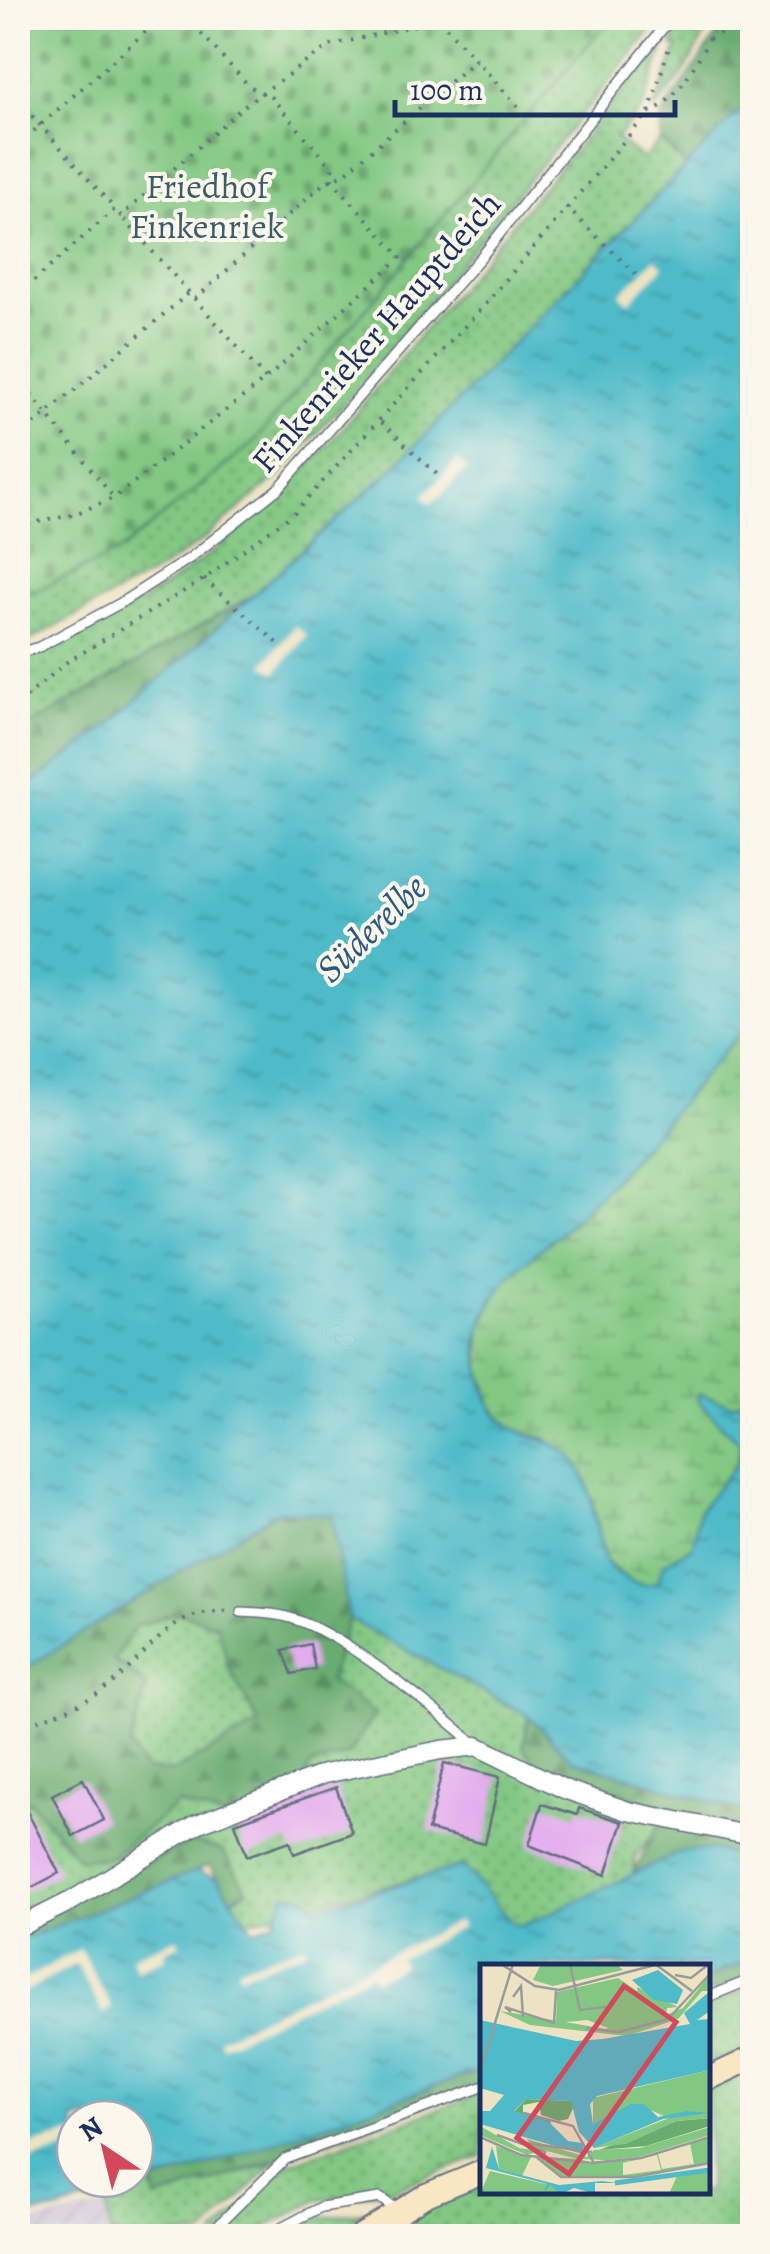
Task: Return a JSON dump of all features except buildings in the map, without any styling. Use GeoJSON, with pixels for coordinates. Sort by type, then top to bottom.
{"type":"FeatureCollection","features":[{"type":"Feature","properties":{"kind":"street"},"geometry":{"type":"LineString","coordinates":[[18,1922],[25,1924],[73,1900],[197,1824],[324,1774],[477,1746],[529,1774],[612,1806],[752,1836]]}},
{"type":"Feature","properties":{"kind":"street"},"geometry":{"type":"LineString","coordinates":[[710,2078],[752,2058]]}},
{"type":"Feature","properties":{"kind":"street"},"geometry":{"type":"LineString","coordinates":[[360,2236],[397,2210],[480,2173]]}},
{"type":"Feature","properties":{"kind":"lane","name":"Finkenrieker Hauptdeich"},"geometry":{"type":"LineString","coordinates":[[18,653],[39,647],[118,604],[190,558],[278,488],[486,251],[672,18]]}},
{"type":"Feature","properties":{"kind":"lane"},"geometry":{"type":"LineString","coordinates":[[240,1612],[289,1617],[333,1640],[436,1711],[477,1746]]}},
{"type":"Feature","properties":{"kind":"lane"},"geometry":{"type":"LineString","coordinates":[[710,1996],[752,1979]]}},
{"type":"Feature","properties":{"kind":"lane"},"geometry":{"type":"LineString","coordinates":[[208,2236],[284,2159],[480,2087]]}},
{"type":"Feature","properties":{"kind":"lane"},"geometry":{"type":"LineString","coordinates":[[266,2236],[321,2207],[380,2198],[397,2210],[411,2236]]}},
{"type":"Feature","properties":{"kind":"path"},"geometry":{"type":"LineString","coordinates":[[18,146],[161,18]]}},
{"type":"Feature","properties":{"kind":"path"},"geometry":{"type":"LineString","coordinates":[[18,526],[72,515],[114,498],[266,380],[401,256],[332,180],[332,168],[272,98],[249,86],[187,18]]}},
{"type":"Feature","properties":{"kind":"path"},"geometry":{"type":"LineString","coordinates":[[120,216],[263,95],[329,46],[442,18],[520,110]]}},
{"type":"Feature","properties":{"kind":"path"},"geometry":{"type":"LineString","coordinates":[[649,112],[660,109],[709,38],[718,18]]}},
{"type":"Feature","properties":{"kind":"path"},"geometry":{"type":"LineString","coordinates":[[709,38],[750,18]]}},
{"type":"Feature","properties":{"kind":"path"},"geometry":{"type":"LineString","coordinates":[[195,299],[475,60]]}},
{"type":"Feature","properties":{"kind":"path"},"geometry":{"type":"LineString","coordinates":[[18,100],[266,380]]}},
{"type":"Feature","properties":{"kind":"path"},"geometry":{"type":"LineString","coordinates":[[566,207],[638,276]]}},
{"type":"Feature","properties":{"kind":"path"},"geometry":{"type":"LineString","coordinates":[[18,295],[115,209]]}},
{"type":"Feature","properties":{"kind":"path"},"geometry":{"type":"LineString","coordinates":[[18,438],[189,293]]}},
{"type":"Feature","properties":{"kind":"path"},"geometry":{"type":"LineString","coordinates":[[18,378],[114,498]]}},
{"type":"Feature","properties":{"kind":"path"},"geometry":{"type":"LineString","coordinates":[[381,422],[441,478]]}},
{"type":"Feature","properties":{"kind":"path"},"geometry":{"type":"LineString","coordinates":[[206,582],[280,645]]}},
{"type":"Feature","properties":{"kind":"path"},"geometry":{"type":"LineString","coordinates":[[18,1728],[98,1694],[164,1631],[204,1609],[240,1612]]}},
{"type":"Feature","properties":{"kind":"shaded area"},"geometry":{"type":"Polygon","coordinates":[[[105,2207],[111,2236],[18,2236],[18,2226],[105,2207]]]}},
{"type":"Feature","properties":{"kind":"green space","name":"Friedhof Finkenriek"},"geometry":{"type":"Polygon","coordinates":[[[18,18],[599,18],[606,23],[253,443],[120,551],[18,599],[18,18]]]}},
{"type":"Feature","properties":{"kind":"green space"},"geometry":{"type":"Polygon","coordinates":[[[599,18],[661,18],[363,382],[275,479],[199,543],[157,571],[18,647],[18,599],[120,551],[252,443],[605,24],[599,18]]]}},
{"type":"Feature","properties":{"kind":"green space"},"geometry":{"type":"Polygon","coordinates":[[[679,18],[745,18],[739,31],[710,26],[683,74],[653,111],[678,47],[672,46],[679,18]]]}},
{"type":"Feature","properties":{"kind":"green space"},"geometry":{"type":"Polygon","coordinates":[[[745,18],[752,18],[752,98],[686,166],[661,140],[661,116],[722,28],[738,30],[745,18]]]}},
{"type":"Feature","properties":{"kind":"green space"},"geometry":{"type":"Polygon","coordinates":[[[666,39],[643,108],[616,139],[643,159],[661,140],[686,166],[387,474],[252,596],[18,732],[18,662],[62,644],[147,598],[226,541],[299,476],[666,39]]]}},
{"type":"Feature","properties":{"kind":"green space"},"geometry":{"type":"Polygon","coordinates":[[[252,596],[103,730],[18,794],[18,732],[252,596]]]}},
{"type":"Feature","properties":{"kind":"green space"},"geometry":{"type":"Polygon","coordinates":[[[752,1019],[752,1403],[744,1400],[732,1405],[700,1394],[721,1426],[741,1443],[738,1462],[699,1511],[693,1546],[664,1564],[657,1582],[649,1586],[632,1582],[606,1563],[592,1499],[547,1439],[513,1429],[492,1408],[480,1368],[480,1327],[505,1278],[571,1222],[752,1019]]]}},
{"type":"Feature","properties":{"kind":"green space"},"geometry":{"type":"Polygon","coordinates":[[[278,1511],[333,1515],[349,1619],[329,1680],[375,1714],[348,1755],[310,1766],[301,1792],[231,1820],[178,1804],[110,1858],[79,1859],[30,1801],[18,1805],[18,1673],[278,1511]],[[178,1612],[135,1626],[114,1660],[147,1685],[130,1745],[144,1770],[173,1772],[259,1724],[230,1670],[217,1625],[178,1612]]]}},
{"type":"Feature","properties":{"kind":"green space"},"geometry":{"type":"Polygon","coordinates":[[[178,1612],[218,1626],[230,1670],[259,1724],[173,1772],[144,1770],[130,1745],[146,1686],[113,1660],[135,1626],[178,1612]]]}},
{"type":"Feature","properties":{"kind":"green space"},"geometry":{"type":"Polygon","coordinates":[[[349,1619],[529,1716],[523,1748],[594,1788],[659,1802],[675,1811],[635,1857],[634,1873],[527,1938],[444,1871],[244,1922],[231,1900],[247,1891],[223,1852],[135,1871],[18,1921],[18,1805],[30,1801],[79,1859],[109,1858],[178,1804],[231,1820],[309,1766],[348,1755],[375,1714],[329,1681],[349,1619]]]}},
{"type":"Feature","properties":{"kind":"green space"},"geometry":{"type":"Polygon","coordinates":[[[529,1716],[572,1760],[752,1814],[752,1831],[544,1772],[523,1748],[529,1716]]]}},
{"type":"Feature","properties":{"kind":"green space"},"geometry":{"type":"Polygon","coordinates":[[[659,1824],[752,1841],[752,1860],[724,1853],[634,1873],[659,1824]]]}},
{"type":"Feature","properties":{"kind":"green space"},"geometry":{"type":"Polygon","coordinates":[[[193,1842],[223,1851],[247,1890],[231,1899],[209,1865],[65,1934],[18,1952],[18,1921],[193,1842]]]}},
{"type":"Feature","properties":{"kind":"green space"},"geometry":{"type":"Polygon","coordinates":[[[752,1959],[752,1976],[710,1993],[710,1977],[752,1959]]]}},
{"type":"Feature","properties":{"kind":"green space"},"geometry":{"type":"Polygon","coordinates":[[[752,1986],[752,2044],[710,2064],[710,2003],[752,1986]]]}},
{"type":"Feature","properties":{"kind":"green space"},"geometry":{"type":"Polygon","coordinates":[[[752,2068],[752,2236],[416,2236],[413,2227],[417,2210],[480,2183],[480,2194],[710,2194],[710,2088],[752,2068]]]}},
{"type":"Feature","properties":{"kind":"green space"},"geometry":{"type":"Polygon","coordinates":[[[480,2071],[480,2085],[156,2199],[155,2182],[480,2071]]]}},
{"type":"Feature","properties":{"kind":"green space"},"geometry":{"type":"Polygon","coordinates":[[[480,2094],[480,2157],[392,2190],[315,2201],[250,2236],[214,2236],[288,2164],[480,2094]]]}},
{"type":"Feature","properties":{"kind":"green space"},"geometry":{"type":"Polygon","coordinates":[[[274,2163],[203,2236],[111,2236],[105,2199],[155,2199],[155,2195],[156,2198],[274,2163]]]}},
{"type":"Feature","properties":{"kind":"green space"},"geometry":{"type":"Polygon","coordinates":[[[363,2212],[336,2236],[281,2236],[314,2219],[363,2212]]]}},
{"type":"Feature","properties":{"kind":"water","name":"Süderelbe"},"geometry":{"type":"Polygon","coordinates":[[[752,98],[752,1019],[618,1174],[509,1279],[490,1306],[478,1342],[484,1386],[499,1417],[520,1431],[556,1445],[576,1462],[591,1498],[606,1563],[623,1577],[643,1585],[657,1582],[664,1564],[693,1546],[699,1511],[738,1462],[740,1443],[697,1400],[699,1394],[732,1405],[744,1400],[752,1403],[752,1814],[572,1760],[529,1716],[349,1619],[332,1515],[278,1511],[18,1673],[18,794],[103,730],[387,474],[752,98]]]}},
{"type":"Feature","properties":{"kind":"water"},"geometry":{"type":"Polygon","coordinates":[[[713,1850],[752,1860],[752,1959],[710,1977],[710,1964],[480,1964],[480,2071],[191,2171],[155,2182],[155,2099],[55,2099],[55,2199],[96,2199],[18,2217],[18,1941],[196,1871],[218,1879],[254,1930],[274,1922],[285,1894],[307,1897],[317,1908],[463,1866],[512,1923],[523,1926],[683,1851],[713,1850]]]}},
{"type":"Feature","properties":{"kind":"pier"},"geometry":{"type":"Polygon","coordinates":[[[656,258],[664,266],[629,303],[620,294],[656,258]]]}},
{"type":"Feature","properties":{"kind":"pier"},"geometry":{"type":"Polygon","coordinates":[[[458,460],[467,469],[431,504],[423,496],[458,460]]]}},
{"type":"Feature","properties":{"kind":"pier"},"geometry":{"type":"Polygon","coordinates":[[[295,626],[307,635],[275,673],[264,664],[295,626]]]}},
{"type":"Feature","properties":{"kind":"pier"},"geometry":{"type":"Polygon","coordinates":[[[458,1921],[462,1927],[400,1959],[403,1966],[375,1980],[371,1973],[223,2046],[219,2039],[458,1921]]]}},
{"type":"Feature","properties":{"kind":"pier"},"geometry":{"type":"Polygon","coordinates":[[[177,1938],[180,1945],[163,1952],[166,1958],[136,1970],[131,1957],[177,1938]]]}},
{"type":"Feature","properties":{"kind":"pier"},"geometry":{"type":"Polygon","coordinates":[[[304,1945],[307,1951],[240,1975],[237,1968],[304,1945]]]}},
{"type":"Feature","properties":{"kind":"pier"},"geometry":{"type":"Polygon","coordinates":[[[80,1949],[112,2008],[103,2013],[76,1964],[18,1995],[18,1983],[80,1949]]]}},
{"type":"Feature","properties":{"kind":"pier"},"geometry":{"type":"Polygon","coordinates":[[[55,2139],[55,2154],[18,2164],[18,2149],[55,2139]]]}}]}
